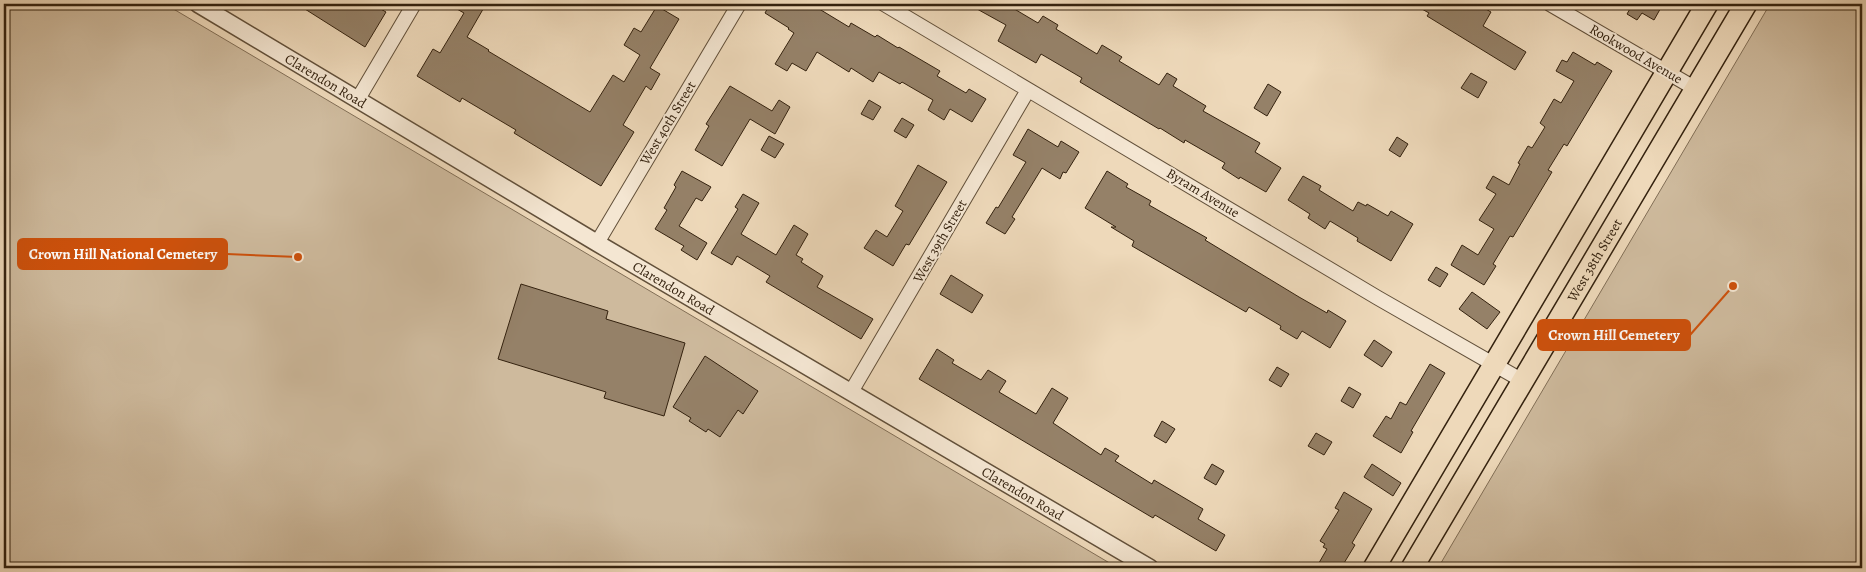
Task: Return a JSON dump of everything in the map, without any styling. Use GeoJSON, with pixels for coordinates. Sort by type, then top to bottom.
{"type":"FeatureCollection","features":[{"type":"Feature","properties":{"kind":"main road"},"geometry":{"type":"LineString","coordinates":[[1374,568],[1707,4]]}},
{"type":"Feature","properties":{"kind":"main road","name":"West 38th Street"},"geometry":{"type":"LineString","coordinates":[[1412,568],[1746,4]]}},
{"type":"Feature","properties":{"kind":"street","name":"Clarendon Road"},"geometry":{"type":"LineString","coordinates":[[198,4],[598,243],[1150,568]]}},
{"type":"Feature","properties":{"kind":"street"},"geometry":{"type":"LineString","coordinates":[[358,99],[414,4]]}},
{"type":"Feature","properties":{"kind":"street","name":"West 40th Street"},"geometry":{"type":"LineString","coordinates":[[598,243],[739,4]]}},
{"type":"Feature","properties":{"kind":"street","name":"Byram Avenue"},"geometry":{"type":"LineString","coordinates":[[884,4],[1378,298],[1523,381]]}},
{"type":"Feature","properties":{"kind":"street","name":"Rookwood Avenue"},"geometry":{"type":"LineString","coordinates":[[1550,4],[1696,89]]}},
{"type":"Feature","properties":{"kind":"street","name":"West 39th Street"},"geometry":{"type":"LineString","coordinates":[[851,392],[1028,90]]}},
{"type":"Feature","properties":{"kind":"shaded area"},"geometry":{"type":"Polygon","coordinates":[[[4,4],[165,4],[1118,568],[4,568],[4,4]]]}},
{"type":"Feature","properties":{"kind":"shaded area"},"geometry":{"type":"Polygon","coordinates":[[[1770,4],[1862,4],[1862,568],[1438,568],[1770,4]]]}},
{"type":"Feature","properties":{"kind":"building"},"geometry":{"type":"Polygon","coordinates":[[[297,4],[348,4],[357,9],[361,4],[381,4],[379,8],[386,12],[365,47],[297,4]]]}},
{"type":"Feature","properties":{"kind":"building"},"geometry":{"type":"Polygon","coordinates":[[[448,4],[486,4],[467,37],[590,112],[613,75],[624,82],[640,55],[624,45],[634,28],[641,32],[657,6],[679,19],[650,68],[660,74],[651,90],[646,86],[623,125],[634,132],[601,186],[514,133],[516,130],[462,98],[460,102],[417,76],[433,49],[440,53],[464,13],[448,4]]]}},
{"type":"Feature","properties":{"kind":"building"},"geometry":{"type":"Polygon","coordinates":[[[770,4],[811,4],[849,27],[851,23],[875,37],[877,35],[899,47],[940,71],[937,76],[966,93],[969,89],[986,99],[972,122],[950,109],[944,120],[928,110],[933,100],[902,82],[900,84],[879,72],[873,82],[851,68],[849,72],[817,52],[806,71],[792,63],[787,71],[775,64],[794,33],[765,13],[770,4]]]}},
{"type":"Feature","properties":{"kind":"building"},"geometry":{"type":"Polygon","coordinates":[[[968,4],[1006,4],[1038,23],[1043,16],[1058,25],[1056,29],[1097,54],[1102,45],[1122,57],[1119,61],[1159,85],[1167,73],[1177,79],[1173,86],[1206,106],[1203,111],[1260,143],[1255,152],[1281,168],[1266,192],[1240,177],[1239,179],[1222,168],[1225,163],[1185,140],[1184,143],[1159,129],[1080,82],[1082,78],[1041,54],[1036,63],[998,41],[1006,25],[968,4]]]}},
{"type":"Feature","properties":{"kind":"building"},"geometry":{"type":"Polygon","coordinates":[[[1413,4],[1477,4],[1491,12],[1483,26],[1526,52],[1515,70],[1427,16],[1429,13],[1413,4]]]}},
{"type":"Feature","properties":{"kind":"building"},"geometry":{"type":"Polygon","coordinates":[[[1625,4],[1663,4],[1654,20],[1642,13],[1637,20],[1627,14],[1631,7],[1625,4]]]}},
{"type":"Feature","properties":{"kind":"building"},"geometry":{"type":"Polygon","coordinates":[[[1573,52],[1595,65],[1597,62],[1612,71],[1567,146],[1564,144],[1548,170],[1552,172],[1513,237],[1510,236],[1493,264],[1496,266],[1484,285],[1451,265],[1462,245],[1478,255],[1494,229],[1479,220],[1496,194],[1486,188],[1493,176],[1509,185],[1520,164],[1518,163],[1528,146],[1532,148],[1545,127],[1540,123],[1554,99],[1561,103],[1574,81],[1556,71],[1562,60],[1567,62],[1573,52]]]}},
{"type":"Feature","properties":{"kind":"building"},"geometry":{"type":"Polygon","coordinates":[[[1471,73],[1487,82],[1478,98],[1461,88],[1471,73]]]}},
{"type":"Feature","properties":{"kind":"building"},"geometry":{"type":"Polygon","coordinates":[[[1268,84],[1281,92],[1267,116],[1254,108],[1268,84]]]}},
{"type":"Feature","properties":{"kind":"building"},"geometry":{"type":"Polygon","coordinates":[[[730,86],[772,111],[779,100],[790,107],[775,134],[750,119],[722,166],[695,150],[709,126],[706,124],[730,86]]]}},
{"type":"Feature","properties":{"kind":"building"},"geometry":{"type":"Polygon","coordinates":[[[869,100],[881,107],[873,120],[861,114],[869,100]]]}},
{"type":"Feature","properties":{"kind":"building"},"geometry":{"type":"Polygon","coordinates":[[[902,118],[914,125],[906,138],[894,131],[902,118]]]}},
{"type":"Feature","properties":{"kind":"building"},"geometry":{"type":"Polygon","coordinates":[[[1028,129],[1058,147],[1061,141],[1079,152],[1066,173],[1063,172],[1060,179],[1042,168],[1012,217],[1015,219],[1005,234],[986,223],[996,207],[998,208],[1026,162],[1013,155],[1028,129]]]}},
{"type":"Feature","properties":{"kind":"building"},"geometry":{"type":"Polygon","coordinates":[[[769,136],[784,144],[775,158],[761,150],[769,136]]]}},
{"type":"Feature","properties":{"kind":"building"},"geometry":{"type":"Polygon","coordinates":[[[1397,137],[1408,144],[1400,157],[1389,150],[1397,137]]]}},
{"type":"Feature","properties":{"kind":"building"},"geometry":{"type":"Polygon","coordinates":[[[918,165],[947,182],[909,245],[906,244],[893,266],[864,248],[876,230],[887,237],[903,211],[895,206],[918,165]]]}},
{"type":"Feature","properties":{"kind":"building"},"geometry":{"type":"Polygon","coordinates":[[[682,171],[711,187],[702,201],[696,198],[679,226],[707,243],[697,260],[681,250],[684,246],[655,229],[667,210],[664,208],[676,187],[674,185],[682,171]]]}},
{"type":"Feature","properties":{"kind":"building"},"geometry":{"type":"Polygon","coordinates":[[[1107,171],[1128,184],[1126,187],[1151,201],[1149,205],[1207,238],[1205,240],[1299,297],[1327,313],[1328,310],[1346,321],[1330,348],[1302,331],[1297,339],[1280,329],[1281,326],[1249,307],[1246,312],[1132,246],[1134,241],[1111,227],[1116,227],[1085,208],[1107,171]]]}},
{"type":"Feature","properties":{"kind":"building"},"geometry":{"type":"Polygon","coordinates":[[[1303,176],[1321,186],[1319,190],[1353,211],[1358,202],[1366,206],[1367,204],[1388,216],[1391,211],[1413,224],[1391,261],[1357,241],[1358,238],[1330,221],[1325,229],[1308,218],[1310,214],[1288,200],[1303,176]]]}},
{"type":"Feature","properties":{"kind":"building"},"geometry":{"type":"Polygon","coordinates":[[[743,194],[759,203],[741,234],[776,255],[794,225],[808,234],[796,255],[803,259],[801,262],[823,276],[817,287],[873,319],[861,339],[766,282],[770,276],[737,256],[732,265],[711,253],[738,209],[735,207],[743,194]]]}},
{"type":"Feature","properties":{"kind":"building"},"geometry":{"type":"Polygon","coordinates":[[[1436,267],[1448,274],[1440,287],[1428,280],[1436,267]]]}},
{"type":"Feature","properties":{"kind":"building"},"geometry":{"type":"Polygon","coordinates":[[[951,275],[983,295],[972,313],[940,294],[951,275]]]}},
{"type":"Feature","properties":{"kind":"building"},"geometry":{"type":"Polygon","coordinates":[[[521,284],[608,311],[606,319],[685,343],[664,416],[604,398],[606,392],[498,359],[521,284]]]}},
{"type":"Feature","properties":{"kind":"building"},"geometry":{"type":"Polygon","coordinates":[[[1472,292],[1500,312],[1487,329],[1459,309],[1472,292]]]}},
{"type":"Feature","properties":{"kind":"building"},"geometry":{"type":"Polygon","coordinates":[[[1374,340],[1392,352],[1382,367],[1364,355],[1374,340]]]}},
{"type":"Feature","properties":{"kind":"building"},"geometry":{"type":"Polygon","coordinates":[[[937,349],[954,360],[952,363],[981,380],[988,370],[1006,381],[999,392],[1036,414],[1052,388],[1068,398],[1053,423],[1101,455],[1105,448],[1119,456],[1115,461],[1152,484],[1154,480],[1203,509],[1198,519],[1225,535],[1216,551],[1155,515],[1153,518],[919,379],[937,349]]]}},
{"type":"Feature","properties":{"kind":"building"},"geometry":{"type":"Polygon","coordinates":[[[705,356],[758,391],[743,414],[738,410],[720,437],[708,429],[706,432],[689,421],[691,418],[673,407],[705,356]]]}},
{"type":"Feature","properties":{"kind":"building"},"geometry":{"type":"Polygon","coordinates":[[[1430,364],[1445,373],[1411,431],[1413,432],[1401,453],[1373,436],[1386,416],[1391,419],[1400,402],[1406,405],[1430,364]]]}},
{"type":"Feature","properties":{"kind":"building"},"geometry":{"type":"Polygon","coordinates":[[[1277,367],[1289,374],[1281,387],[1269,380],[1277,367]]]}},
{"type":"Feature","properties":{"kind":"building"},"geometry":{"type":"Polygon","coordinates":[[[1349,387],[1361,394],[1353,408],[1341,401],[1349,387]]]}},
{"type":"Feature","properties":{"kind":"building"},"geometry":{"type":"Polygon","coordinates":[[[1162,421],[1175,429],[1166,443],[1154,436],[1162,421]]]}},
{"type":"Feature","properties":{"kind":"building"},"geometry":{"type":"Polygon","coordinates":[[[1316,433],[1332,442],[1324,455],[1308,446],[1316,433]]]}},
{"type":"Feature","properties":{"kind":"building"},"geometry":{"type":"Polygon","coordinates":[[[1212,464],[1224,471],[1216,485],[1204,478],[1212,464]]]}},
{"type":"Feature","properties":{"kind":"building"},"geometry":{"type":"Polygon","coordinates":[[[1372,464],[1401,483],[1393,496],[1364,477],[1372,464]]]}},
{"type":"Feature","properties":{"kind":"building"},"geometry":{"type":"Polygon","coordinates":[[[1344,492],[1372,509],[1352,543],[1355,545],[1341,568],[1316,568],[1327,549],[1323,547],[1325,544],[1320,541],[1339,510],[1335,508],[1344,492]]]}},
{"type":"Feature","properties":{"kind":"place","name":"Crown Hill National Cemetery"},"geometry":{"type":"Point","coordinates":[298,257]}},
{"type":"Feature","properties":{"kind":"place","name":"Crown Hill Cemetery"},"geometry":{"type":"Point","coordinates":[1733,286]}}]}
